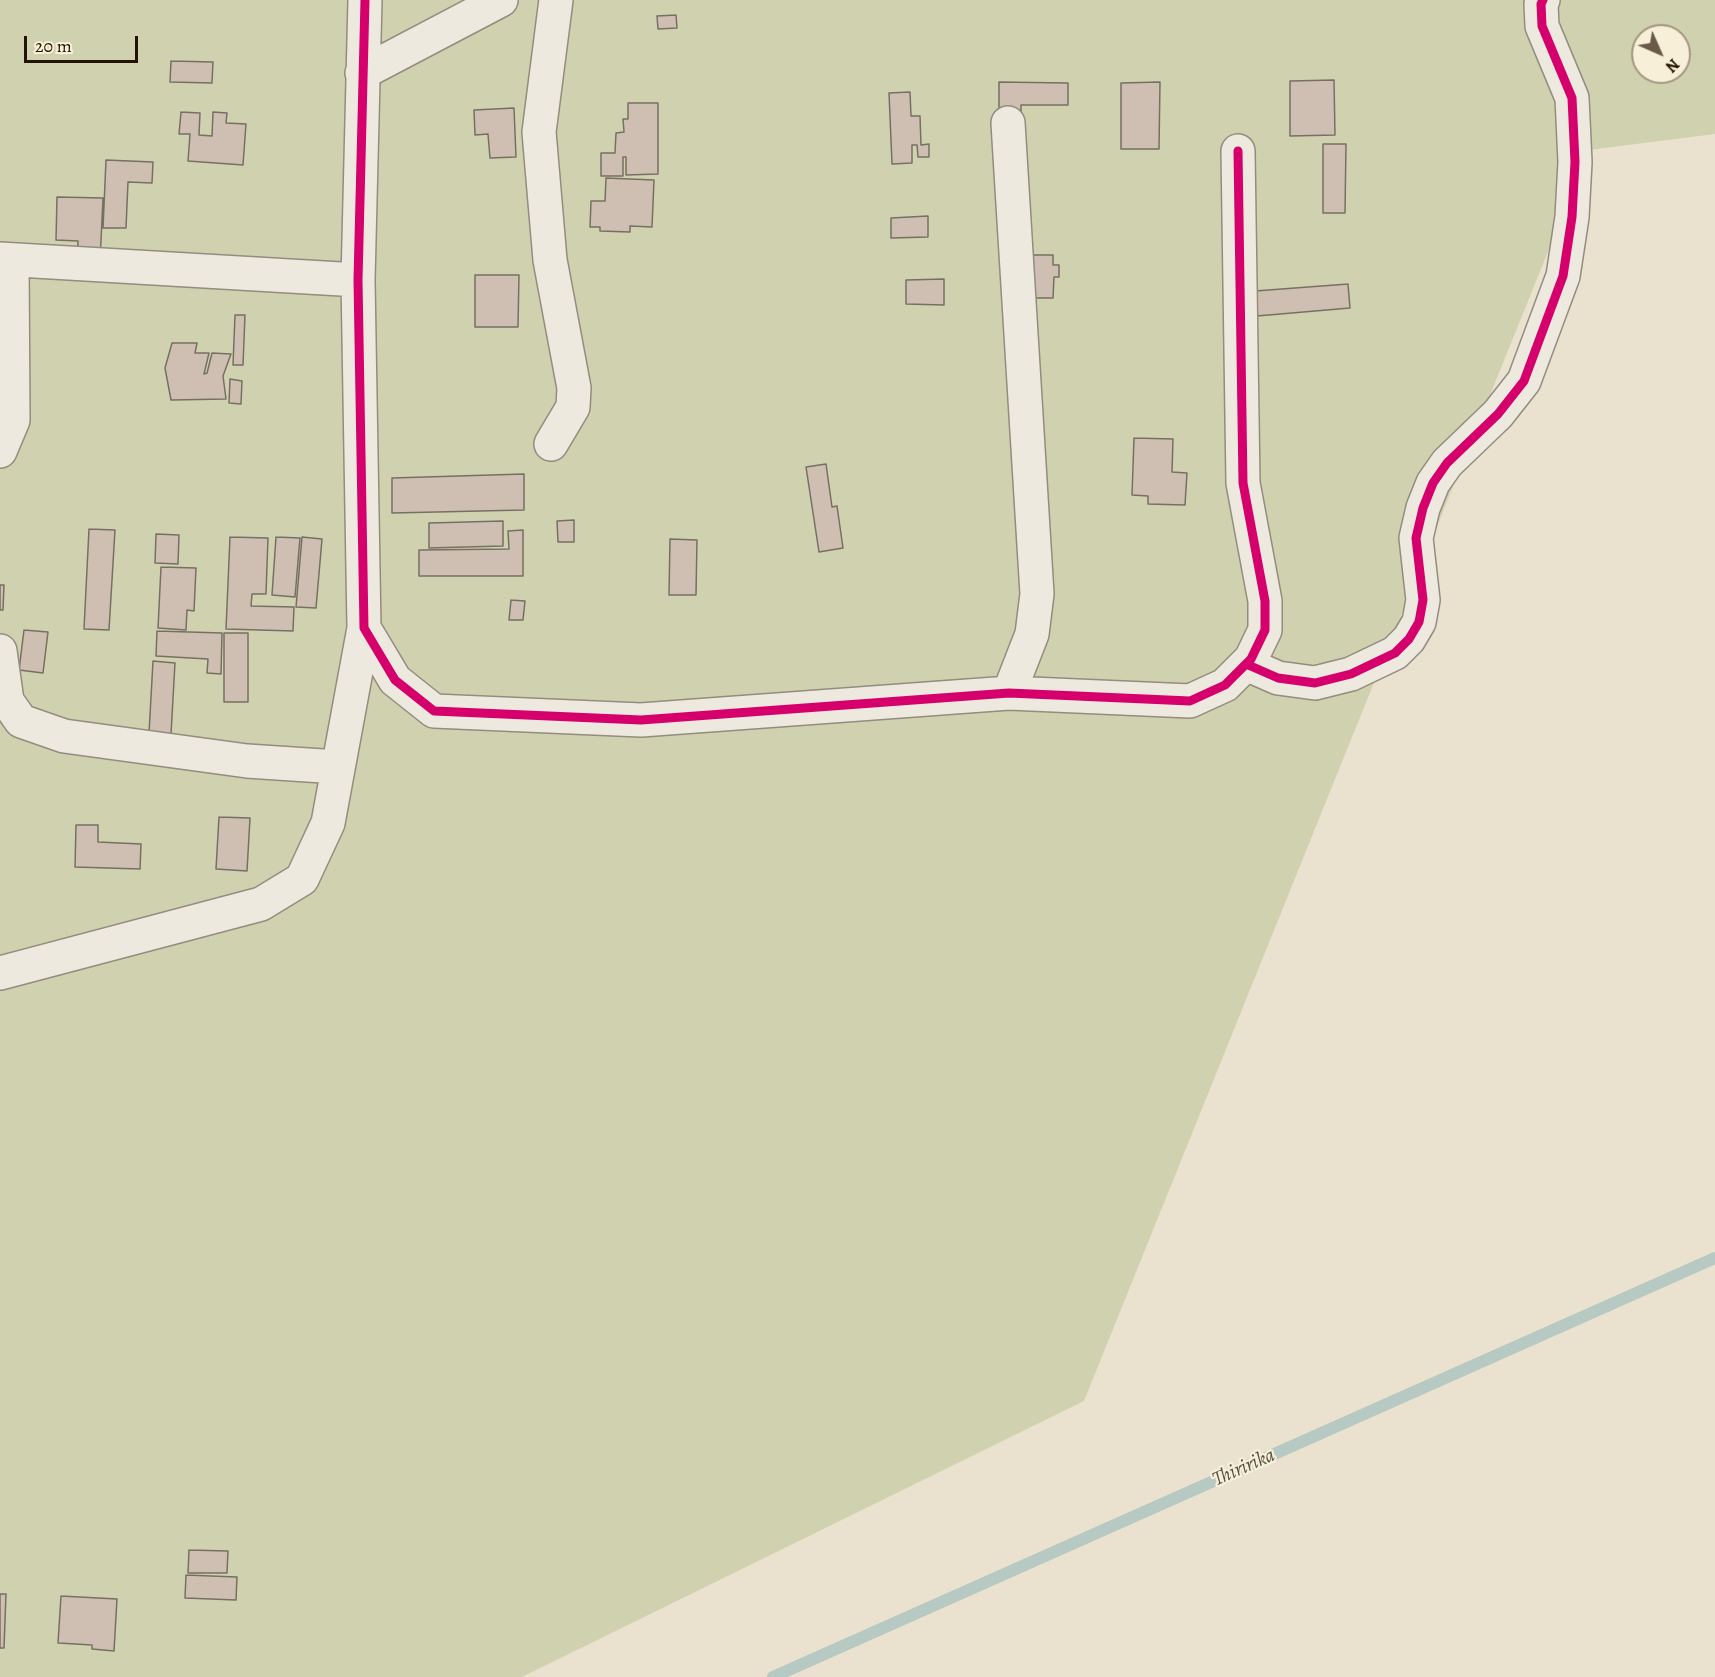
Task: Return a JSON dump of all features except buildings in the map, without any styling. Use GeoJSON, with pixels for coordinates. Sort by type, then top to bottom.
{"type":"FeatureCollection","features":[{"type":"Feature","properties":{"kind":"street"},"geometry":{"type":"LineString","coordinates":[[0,973],[261,904],[302,879],[328,823],[364,628],[358,280],[365,0]]}},
{"type":"Feature","properties":{"kind":"street"},"geometry":{"type":"LineString","coordinates":[[363,73],[501,0]]}},
{"type":"Feature","properties":{"kind":"street"},"geometry":{"type":"LineString","coordinates":[[551,444],[573,407],[574,388],[550,260],[539,132],[556,0]]}},
{"type":"Feature","properties":{"kind":"street"},"geometry":{"type":"LineString","coordinates":[[1246,664],[1278,678],[1315,683],[1351,674],[1395,653],[1409,639],[1419,621],[1423,600],[1416,538],[1423,508],[1434,483],[1447,463],[1498,414],[1524,381],[1563,276],[1572,218],[1575,162],[1572,98],[1542,26],[1543,0]]}},
{"type":"Feature","properties":{"kind":"street"},"geometry":{"type":"LineString","coordinates":[[1008,123],[1037,594],[1032,634],[1009,693]]}},
{"type":"Feature","properties":{"kind":"street"},"geometry":{"type":"LineString","coordinates":[[364,628],[395,680],[434,711],[641,720],[1009,693],[1190,701],[1225,685],[1246,664],[1265,630],[1265,601],[1243,483],[1238,152]]}},
{"type":"Feature","properties":{"kind":"street"},"geometry":{"type":"LineString","coordinates":[[0,451],[13,420],[6,259],[358,280]]}},
{"type":"Feature","properties":{"kind":"street"},"geometry":{"type":"LineString","coordinates":[[0,651],[7,701],[21,721],[64,736],[247,761],[338,767]]}},
{"type":"Feature","properties":{"kind":"green space"},"geometry":{"type":"Polygon","coordinates":[[[0,0],[1715,0],[1715,134],[1589,150],[1084,1401],[522,1677],[0,1677],[0,0]]]}},
{"type":"Feature","properties":{"kind":"waterway","name":"Thiririka"},"geometry":{"type":"LineString","coordinates":[[773,1677],[1715,1258]]}},
{"type":"Feature","properties":{"kind":"cycle path"},"geometry":{"type":"LineString","coordinates":[[365,0],[358,280],[364,628],[395,680],[434,711],[641,720],[1009,693],[1190,701],[1225,685],[1251,659],[1265,630],[1265,601],[1243,483],[1238,151]]}},
{"type":"Feature","properties":{"kind":"cycle path"},"geometry":{"type":"LineString","coordinates":[[1246,664],[1278,678],[1315,683],[1351,674],[1395,653],[1409,639],[1419,622],[1423,600],[1416,538],[1423,508],[1433,483],[1447,463],[1498,414],[1524,381],[1563,276],[1572,217],[1575,162],[1572,98],[1542,26],[1541,4],[1543,0]]}}]}
